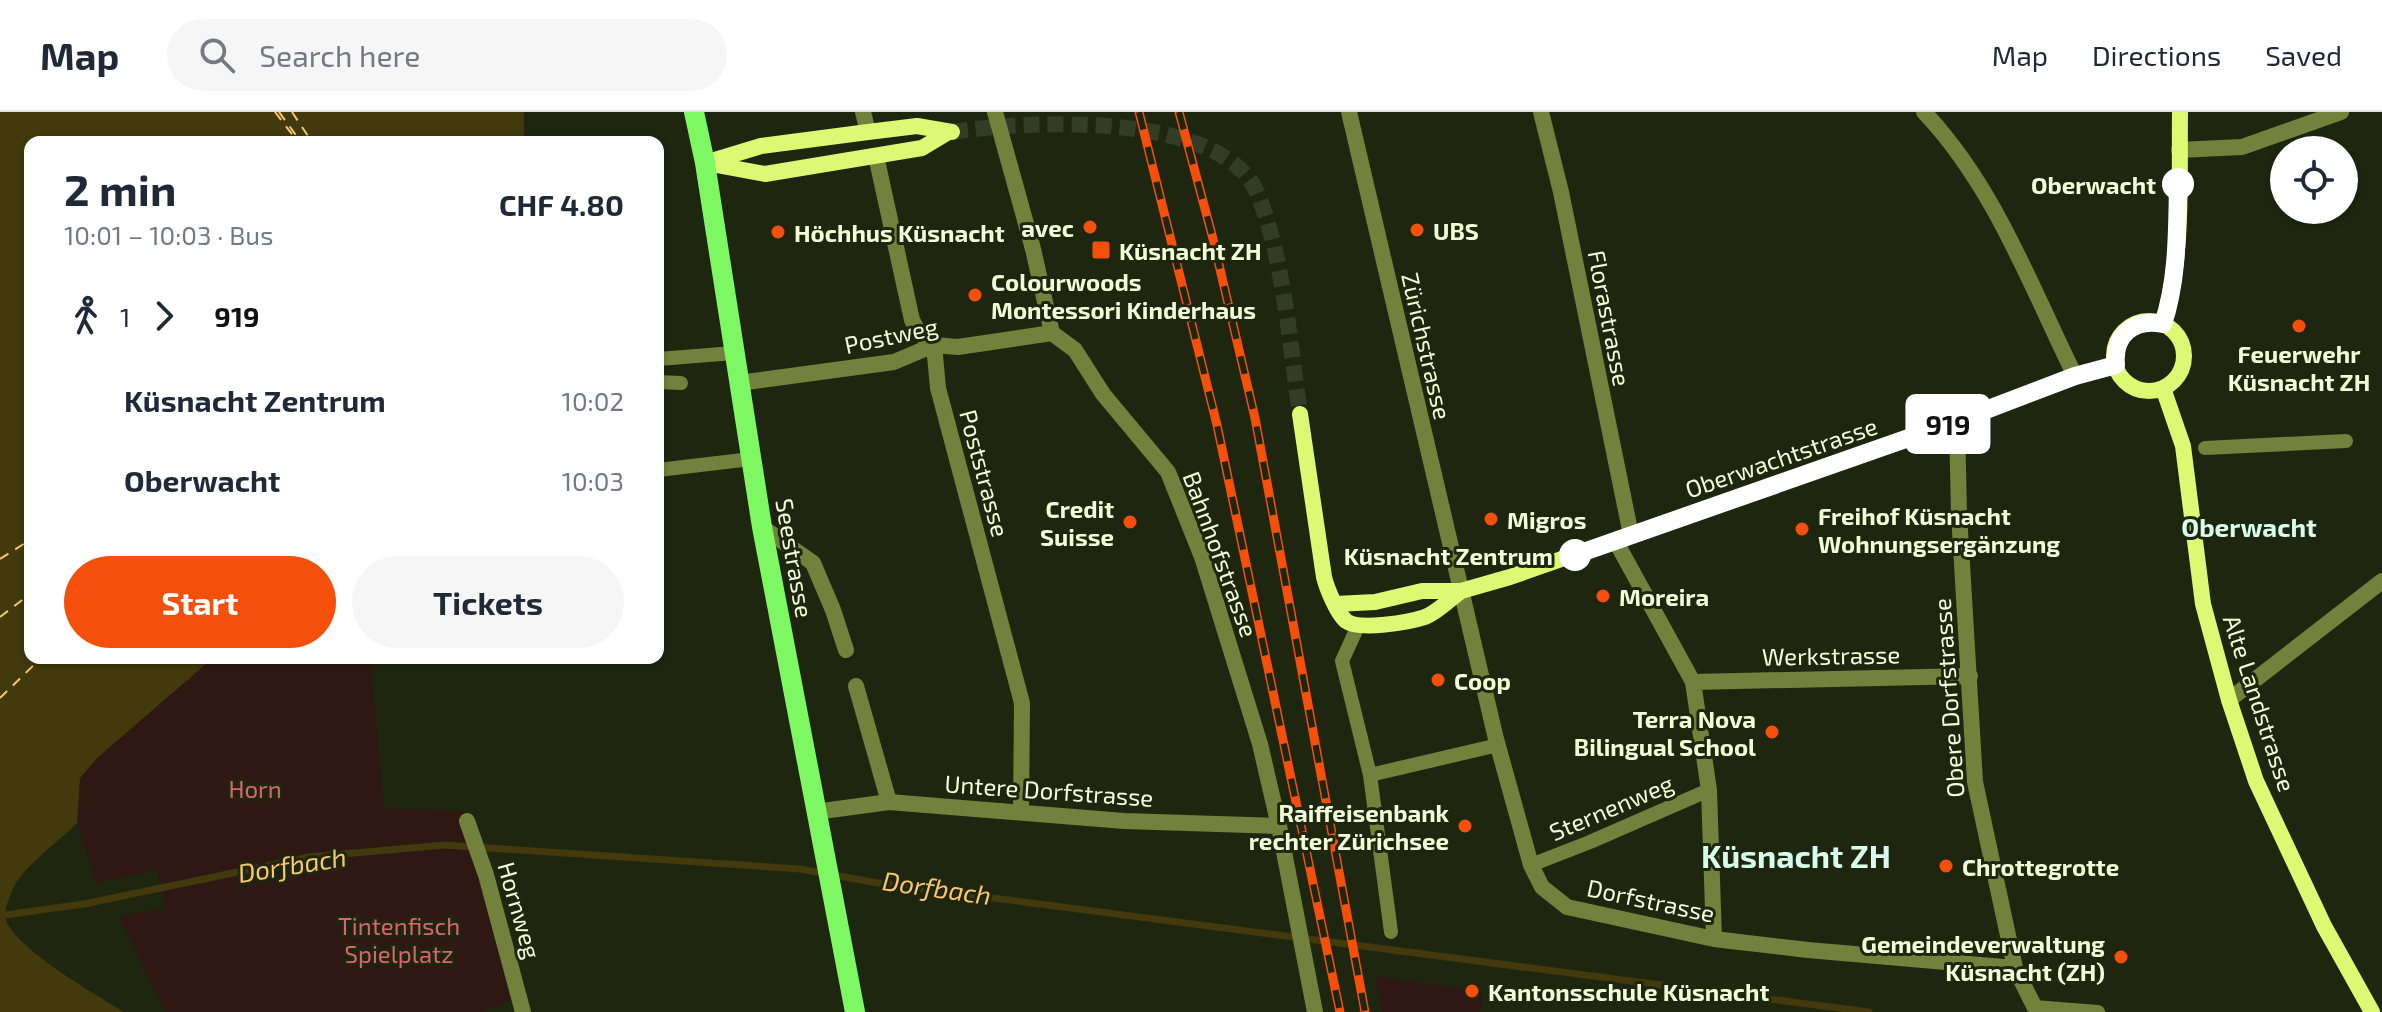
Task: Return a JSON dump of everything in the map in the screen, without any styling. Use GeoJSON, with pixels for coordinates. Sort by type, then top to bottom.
{"type":"FeatureCollection","features":[{"type":"Feature","properties":{"kind":"main road","name":"Seestrasse"},"geometry":{"type":"LineString","coordinates":[[694,112],[705,163],[762,527],[855,1012]]}},
{"type":"Feature","properties":{"kind":"main road"},"geometry":{"type":"LineString","coordinates":[[2163,324],[2170,303],[2176,254],[2180,112]]}},
{"type":"Feature","properties":{"kind":"main road"},"geometry":{"type":"LineString","coordinates":[[917,126],[949,132],[922,148],[765,174],[705,163],[761,146],[868,132],[917,126]]}},
{"type":"Feature","properties":{"kind":"main road"},"geometry":{"type":"LineString","coordinates":[[2137,324],[2163,324],[2178,337],[2184,356],[2179,375],[2163,388],[2140,390],[2129,385],[2116,365],[2118,340],[2126,330],[2137,324]]}},
{"type":"Feature","properties":{"kind":"main road","name":"Oberwachtstrasse"},"geometry":{"type":"LineString","coordinates":[[1336,604],[1375,602],[1422,591],[1461,591],[1510,577],[1957,421],[2075,376],[2116,365]]}},
{"type":"Feature","properties":{"kind":"main road","name":"Alte Landstrasse"},"geometry":{"type":"LineString","coordinates":[[2163,388],[2183,446],[2203,604],[2229,700],[2256,781],[2324,926],[2371,1010]]}},
{"type":"Feature","properties":{"kind":"main road"},"geometry":{"type":"LineString","coordinates":[[1300,414],[1328,594],[1343,619],[1358,626]]}},
{"type":"Feature","properties":{"kind":"main road","name":"Oberwachtstrasse"},"geometry":{"type":"LineString","coordinates":[[1358,626],[1427,616],[1461,591]]}},
{"type":"Feature","properties":{"kind":"street"},"geometry":{"type":"LineString","coordinates":[[863,112],[868,132]]}},
{"type":"Feature","properties":{"kind":"street"},"geometry":{"type":"LineString","coordinates":[[995,112],[1033,249],[1052,333]]}},
{"type":"Feature","properties":{"kind":"street","name":"Zürichstrasse"},"geometry":{"type":"LineString","coordinates":[[1349,112],[1461,591]]}},
{"type":"Feature","properties":{"kind":"street","name":"Florastrasse"},"geometry":{"type":"LineString","coordinates":[[1541,112],[1561,192],[1623,537],[1693,682],[1709,790],[1714,939]]}},
{"type":"Feature","properties":{"kind":"street"},"geometry":{"type":"LineString","coordinates":[[1924,112],[1951,141],[1988,195],[2075,376]]}},
{"type":"Feature","properties":{"kind":"street"},"geometry":{"type":"LineString","coordinates":[[2179,150],[2242,147],[2341,112]]}},
{"type":"Feature","properties":{"kind":"street"},"geometry":{"type":"LineString","coordinates":[[876,156],[912,320],[919,333],[934,345]]}},
{"type":"Feature","properties":{"kind":"street","name":"Postweg"},"geometry":{"type":"LineString","coordinates":[[739,383],[894,362],[934,345],[958,347],[1052,333]]}},
{"type":"Feature","properties":{"kind":"street","name":"Bahnhofstrasse"},"geometry":{"type":"LineString","coordinates":[[1052,333],[1075,350],[1103,394],[1168,472],[1202,557],[1260,744],[1315,1012]]}},
{"type":"Feature","properties":{"kind":"street","name":"Poststrasse"},"geometry":{"type":"LineString","coordinates":[[934,345],[938,388],[1022,703],[1021,811]]}},
{"type":"Feature","properties":{"kind":"street","name":"Obere Dorfstrasse"},"geometry":{"type":"LineString","coordinates":[[1957,421],[1959,514],[1975,782],[2015,968]]}},
{"type":"Feature","properties":{"kind":"street"},"geometry":{"type":"LineString","coordinates":[[762,527],[813,563],[846,650]]}},
{"type":"Feature","properties":{"kind":"street"},"geometry":{"type":"LineString","coordinates":[[2229,700],[2382,581]]}},
{"type":"Feature","properties":{"kind":"street","name":"Dorfstrasse"},"geometry":{"type":"LineString","coordinates":[[1461,591],[1531,865],[1542,887],[1567,907],[1714,939],[2015,968]]}},
{"type":"Feature","properties":{"kind":"street","name":"Werkstrasse"},"geometry":{"type":"LineString","coordinates":[[1693,682],[1970,676]]}},
{"type":"Feature","properties":{"kind":"street"},"geometry":{"type":"LineString","coordinates":[[856,686],[889,802]]}},
{"type":"Feature","properties":{"kind":"street","name":"Untere Dorfstrasse"},"geometry":{"type":"LineString","coordinates":[[815,812],[889,802],[1124,821],[1279,826]]}},
{"type":"Feature","properties":{"kind":"street","name":"Hornweg"},"geometry":{"type":"LineString","coordinates":[[467,821],[486,875],[523,1012]]}},
{"type":"Feature","properties":{"kind":"street"},"geometry":{"type":"LineString","coordinates":[[2015,968],[2035,1009]]}},
{"type":"Feature","properties":{"kind":"lane"},"geometry":{"type":"LineString","coordinates":[[664,359],[734,353]]}},
{"type":"Feature","properties":{"kind":"lane"},"geometry":{"type":"LineString","coordinates":[[664,382],[681,383]]}},
{"type":"Feature","properties":{"kind":"lane"},"geometry":{"type":"LineString","coordinates":[[2205,448],[2346,441]]}},
{"type":"Feature","properties":{"kind":"lane"},"geometry":{"type":"LineString","coordinates":[[664,469],[751,459]]}},
{"type":"Feature","properties":{"kind":"lane"},"geometry":{"type":"LineString","coordinates":[[1358,626],[1342,661],[1370,775],[1391,932]]}},
{"type":"Feature","properties":{"kind":"lane"},"geometry":{"type":"LineString","coordinates":[[1370,775],[1498,745]]}},
{"type":"Feature","properties":{"kind":"lane","name":"Sternenweg"},"geometry":{"type":"LineString","coordinates":[[1531,865],[1709,790]]}},
{"type":"Feature","properties":{"kind":"lane"},"geometry":{"type":"LineString","coordinates":[[2035,1009],[2098,1012]]}},
{"type":"Feature","properties":{"kind":"green space","name":"Horn"},"geometry":{"type":"Polygon","coordinates":[[[206,664],[371,664],[384,808],[464,811],[519,997],[480,1012],[165,1012],[119,916],[165,908],[157,870],[97,883],[81,833],[77,807],[79,781],[85,771],[157,704],[206,664]]]}},
{"type":"Feature","properties":{"kind":"green space"},"geometry":{"type":"Polygon","coordinates":[[[1375,976],[1482,992],[1480,1012],[1382,1012],[1375,976]]]}},
{"type":"Feature","properties":{"kind":"shaded area"},"geometry":{"type":"Polygon","coordinates":[[[0,112],[524,112],[524,136],[24,136],[24,664],[206,664],[97,758],[80,778],[77,823],[20,877],[6,908],[9,927],[21,940],[56,969],[124,1012],[0,1012],[0,112]]]}},
{"type":"Feature","properties":{"kind":"waterway","name":"Dorfbach"},"geometry":{"type":"LineString","coordinates":[[5,915],[84,904],[309,857],[445,845],[800,869],[878,883],[1869,1012]]}},
{"type":"Feature","properties":{"kind":"ferry route"},"geometry":{"type":"LineString","coordinates":[[275,112],[293,136]]}},
{"type":"Feature","properties":{"kind":"ferry route"},"geometry":{"type":"LineString","coordinates":[[279,112],[297,136]]}},
{"type":"Feature","properties":{"kind":"ferry route"},"geometry":{"type":"LineString","coordinates":[[292,112],[308,136]]}},
{"type":"Feature","properties":{"kind":"ferry route"},"geometry":{"type":"LineString","coordinates":[[0,559],[24,544]]}},
{"type":"Feature","properties":{"kind":"ferry route"},"geometry":{"type":"LineString","coordinates":[[0,617],[24,599]]}},
{"type":"Feature","properties":{"kind":"ferry route"},"geometry":{"type":"LineString","coordinates":[[0,698],[35,664]]}},
{"type":"Feature","properties":{"kind":"tunnel"},"geometry":{"type":"LineString","coordinates":[[952,132],[1028,125],[1118,127],[1162,134],[1201,146],[1233,163],[1255,188],[1265,213],[1279,269],[1300,414]]}},
{"type":"Feature","properties":{"kind":"railway"},"geometry":{"type":"LineString","coordinates":[[1139,112],[1217,425],[1340,1012]]}},
{"type":"Feature","properties":{"kind":"railway"},"geometry":{"type":"LineString","coordinates":[[1179,112],[1255,418],[1365,1012]]}},
{"type":"Feature","properties":{"kind":"bus line","name":"919"},"geometry":{"type":"LineString","coordinates":[[1575,555],[1957,421],[2075,376],[2116,365],[2118,340],[2126,330],[2137,324],[2163,324],[2173,288],[2178,184]]}},
{"type":"Feature","properties":{"kind":"place","name":"Oberwacht"},"geometry":{"type":"Point","coordinates":[2178,184]}},
{"type":"Feature","properties":{"kind":"place","name":"avec"},"geometry":{"type":"Point","coordinates":[1090,227]}},
{"type":"Feature","properties":{"kind":"place","name":"UBS"},"geometry":{"type":"Point","coordinates":[1417,230]}},
{"type":"Feature","properties":{"kind":"place","name":"Höchhus Küsnacht"},"geometry":{"type":"Point","coordinates":[778,232]}},
{"type":"Feature","properties":{"kind":"place","name":"Küsnacht ZH"},"geometry":{"type":"Point","coordinates":[1101,250]}},
{"type":"Feature","properties":{"kind":"place","name":"Colourwoods Montessori Kinderhaus"},"geometry":{"type":"Point","coordinates":[975,295]}},
{"type":"Feature","properties":{"kind":"place","name":"Feuerwehr Küsnacht ZH"},"geometry":{"type":"Point","coordinates":[2299,326]}},
{"type":"Feature","properties":{"kind":"place","name":"Migros"},"geometry":{"type":"Point","coordinates":[1491,519]}},
{"type":"Feature","properties":{"kind":"place","name":"Credit Suisse"},"geometry":{"type":"Point","coordinates":[1130,522]}},
{"type":"Feature","properties":{"kind":"place","name":"Freihof Küsnacht Wohnungsergänzung"},"geometry":{"type":"Point","coordinates":[1802,529]}},
{"type":"Feature","properties":{"kind":"place","name":"Küsnacht Zentrum"},"geometry":{"type":"Point","coordinates":[1575,555]}},
{"type":"Feature","properties":{"kind":"place","name":"Moreira"},"geometry":{"type":"Point","coordinates":[1603,596]}},
{"type":"Feature","properties":{"kind":"place","name":"Coop"},"geometry":{"type":"Point","coordinates":[1438,680]}},
{"type":"Feature","properties":{"kind":"place","name":"Terra Nova Bilingual School"},"geometry":{"type":"Point","coordinates":[1772,732]}},
{"type":"Feature","properties":{"kind":"place","name":"Raiffeisenbank rechter Zürichsee"},"geometry":{"type":"Point","coordinates":[1465,826]}},
{"type":"Feature","properties":{"kind":"place","name":"Chrottegrotte"},"geometry":{"type":"Point","coordinates":[1946,866]}},
{"type":"Feature","properties":{"kind":"place","name":"Gemeindeverwaltung Küsnacht (ZH)"},"geometry":{"type":"Point","coordinates":[2121,957]}},
{"type":"Feature","properties":{"kind":"place","name":"Kantonsschule Küsnacht"},"geometry":{"type":"Point","coordinates":[1472,991]}},
{"type":"Feature","properties":{"kind":"district","name":"Oberwacht"},"geometry":{"type":"Point","coordinates":[2249,526]}},
{"type":"Feature","properties":{"kind":"district","name":"Küsnacht ZH"},"geometry":{"type":"Point","coordinates":[1796,855]}},
{"type":"Feature","properties":{"kind":"park label","name":"Tintenfisch Spielplatz"},"geometry":{"type":"Point","coordinates":[399,939]}}]}
